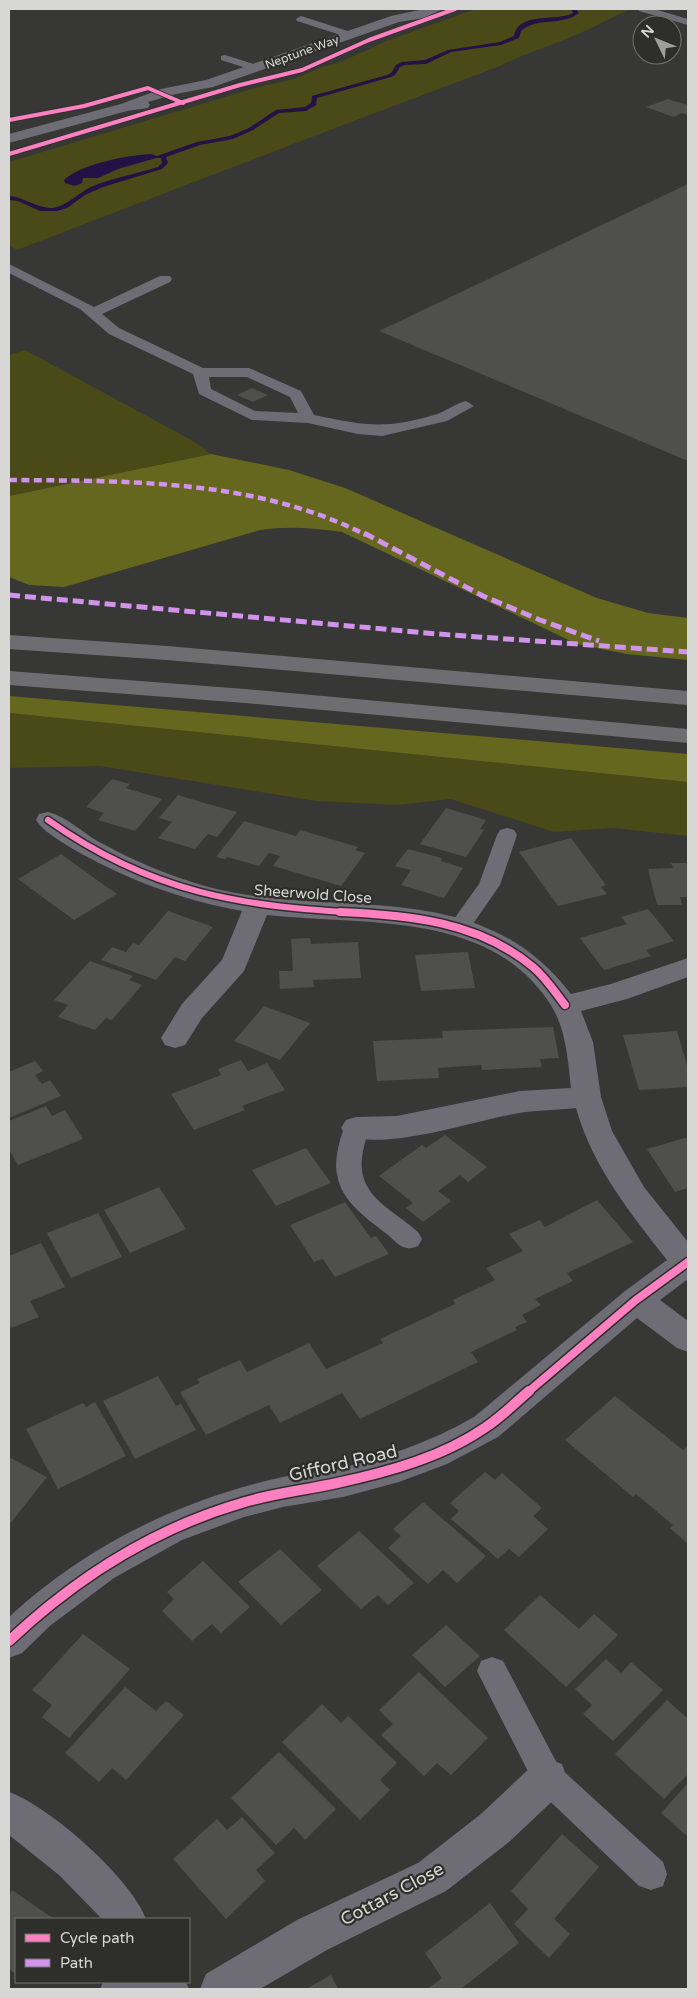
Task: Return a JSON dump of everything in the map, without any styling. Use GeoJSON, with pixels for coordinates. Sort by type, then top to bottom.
{"type":"FeatureCollection","features":[{"type":"Feature","properties":{"kind":"highway"},"geometry":{"type":"LineString","coordinates":[[9,626],[85,637],[167,653]]}},
{"type":"Feature","properties":{"kind":"highway"},"geometry":{"type":"LineString","coordinates":[[9,642],[167,653],[688,698]]}},
{"type":"Feature","properties":{"kind":"highway"},"geometry":{"type":"LineString","coordinates":[[9,678],[245,696],[688,736]]}},
{"type":"Feature","properties":{"kind":"street","name":"Neptune Way"},"geometry":{"type":"LineString","coordinates":[[396,19],[411,9]]}},
{"type":"Feature","properties":{"kind":"street","name":"Neptune Way"},"geometry":{"type":"LineString","coordinates":[[9,140],[126,108],[154,104],[192,94],[208,84],[396,19],[419,15],[436,9]]}},
{"type":"Feature","properties":{"kind":"street","name":"Sheerwold Close"},"geometry":{"type":"LineString","coordinates":[[48,820],[91,848],[150,874],[224,899],[258,905],[384,912],[460,926],[500,945],[533,967],[564,1005],[579,1042],[587,1097],[597,1132],[633,1195],[687,1262]]}},
{"type":"Feature","properties":{"kind":"street","name":"Sheerwold Close"},"geometry":{"type":"LineString","coordinates":[[175,1038],[192,1011],[234,964],[258,905]]}},
{"type":"Feature","properties":{"kind":"street"},"geometry":{"type":"LineString","coordinates":[[564,1005],[617,992],[688,967]]}},
{"type":"Feature","properties":{"kind":"street"},"geometry":{"type":"LineString","coordinates":[[356,1128],[396,1128],[520,1102],[587,1097]]}},
{"type":"Feature","properties":{"kind":"street","name":"Gifford Road"},"geometry":{"type":"LineString","coordinates":[[9,1641],[65,1590],[116,1556],[174,1528],[232,1506],[275,1494],[387,1472],[461,1442],[486,1427],[636,1300],[687,1262]]}},
{"type":"Feature","properties":{"kind":"street"},"geometry":{"type":"LineString","coordinates":[[636,1300],[688,1339]]}},
{"type":"Feature","properties":{"kind":"street","name":"Cottars Close"},"geometry":{"type":"LineString","coordinates":[[221,1989],[312,1935],[432,1877],[495,1828],[548,1778]]}},
{"type":"Feature","properties":{"kind":"street"},"geometry":{"type":"LineString","coordinates":[[9,1812],[100,1888],[114,1901],[125,1918]]}},
{"type":"Feature","properties":{"kind":"lane"},"geometry":{"type":"LineString","coordinates":[[643,9],[688,22]]}},
{"type":"Feature","properties":{"kind":"lane"},"geometry":{"type":"LineString","coordinates":[[301,19],[350,35]]}},
{"type":"Feature","properties":{"kind":"lane"},"geometry":{"type":"LineString","coordinates":[[225,58],[256,68]]}},
{"type":"Feature","properties":{"kind":"lane"},"geometry":{"type":"LineString","coordinates":[[9,268],[66,295],[114,331],[200,372],[249,372],[296,394],[308,418]]}},
{"type":"Feature","properties":{"kind":"lane"},"geometry":{"type":"LineString","coordinates":[[92,313],[165,279]]}},
{"type":"Feature","properties":{"kind":"lane"},"geometry":{"type":"LineString","coordinates":[[200,372],[204,391],[252,415],[308,418],[358,429],[382,431],[412,426],[442,418],[466,406]]}},
{"type":"Feature","properties":{"kind":"lane"},"geometry":{"type":"LineString","coordinates":[[460,926],[489,885],[507,835]]}},
{"type":"Feature","properties":{"kind":"lane"},"geometry":{"type":"LineString","coordinates":[[356,1128],[349,1173],[354,1189],[364,1202],[394,1224],[409,1239]]}},
{"type":"Feature","properties":{"kind":"lane"},"geometry":{"type":"LineString","coordinates":[[492,1671],[548,1778],[651,1874]]}},
{"type":"Feature","properties":{"kind":"shaded area"},"geometry":{"type":"Polygon","coordinates":[[[476,9],[631,9],[576,35],[500,66],[17,250],[9,245],[9,162],[255,88],[294,79],[322,67],[338,63],[389,40],[476,9]]]}},
{"type":"Feature","properties":{"kind":"shaded area"},"geometry":{"type":"Polygon","coordinates":[[[151,154],[160,157],[118,169],[98,178],[83,178],[82,183],[75,186],[65,183],[64,180],[82,169],[105,161],[151,154]]]}},
{"type":"Feature","properties":{"kind":"shaded area"},"geometry":{"type":"Polygon","coordinates":[[[25,350],[193,441],[211,454],[9,496],[9,355],[25,350]]]}},
{"type":"Feature","properties":{"kind":"shaded area"},"geometry":{"type":"Polygon","coordinates":[[[211,454],[289,470],[345,488],[597,598],[648,613],[688,618],[688,660],[627,654],[577,644],[342,532],[291,528],[260,530],[64,587],[29,585],[9,577],[9,496],[211,454]]]}},
{"type":"Feature","properties":{"kind":"shaded area"},"geometry":{"type":"Polygon","coordinates":[[[9,696],[688,754],[688,782],[9,713],[9,696]]]}},
{"type":"Feature","properties":{"kind":"shaded area"},"geometry":{"type":"Polygon","coordinates":[[[9,713],[688,782],[688,836],[613,828],[554,832],[451,799],[397,805],[316,801],[100,766],[9,768],[9,713]]]}},
{"type":"Feature","properties":{"kind":"building"},"geometry":{"type":"Polygon","coordinates":[[[668,99],[688,105],[688,115],[682,113],[674,117],[646,107],[668,99]]]}},
{"type":"Feature","properties":{"kind":"building"},"geometry":{"type":"Polygon","coordinates":[[[688,184],[688,461],[379,331],[688,184]]]}},
{"type":"Feature","properties":{"kind":"building"},"geometry":{"type":"Polygon","coordinates":[[[252,388],[268,395],[253,402],[237,395],[252,388]]]}},
{"type":"Feature","properties":{"kind":"building"},"geometry":{"type":"Polygon","coordinates":[[[112,779],[130,784],[126,788],[162,799],[135,831],[98,820],[104,813],[86,807],[112,779]]]}},
{"type":"Feature","properties":{"kind":"building"},"geometry":{"type":"Polygon","coordinates":[[[178,795],[237,812],[217,837],[208,834],[195,849],[158,838],[172,822],[159,818],[178,795]]]}},
{"type":"Feature","properties":{"kind":"building"},"geometry":{"type":"Polygon","coordinates":[[[446,808],[486,820],[480,829],[484,830],[466,857],[420,844],[446,808]]]}},
{"type":"Feature","properties":{"kind":"building"},"geometry":{"type":"Polygon","coordinates":[[[244,821],[296,836],[300,830],[358,847],[355,850],[365,853],[341,886],[273,866],[280,856],[269,853],[259,866],[227,857],[225,859],[216,857],[244,821]]]}},
{"type":"Feature","properties":{"kind":"building"},"geometry":{"type":"Polygon","coordinates":[[[571,838],[606,885],[601,887],[607,894],[558,906],[519,852],[571,838]]]}},
{"type":"Feature","properties":{"kind":"building"},"geometry":{"type":"Polygon","coordinates":[[[408,849],[442,858],[441,861],[463,868],[444,898],[401,885],[411,870],[395,866],[408,849]]]}},
{"type":"Feature","properties":{"kind":"building"},"geometry":{"type":"Polygon","coordinates":[[[61,854],[117,894],[74,920],[18,879],[61,854]]]}},
{"type":"Feature","properties":{"kind":"building"},"geometry":{"type":"Polygon","coordinates":[[[671,863],[688,863],[688,897],[680,897],[682,905],[657,905],[648,869],[673,868],[671,863]]]}},
{"type":"Feature","properties":{"kind":"building"},"geometry":{"type":"Polygon","coordinates":[[[648,909],[674,941],[646,950],[651,956],[604,970],[580,938],[627,924],[621,917],[648,909]]]}},
{"type":"Feature","properties":{"kind":"building"},"geometry":{"type":"Polygon","coordinates":[[[168,911],[213,927],[185,961],[175,957],[156,980],[101,960],[112,947],[126,952],[133,943],[139,945],[168,911]]]}},
{"type":"Feature","properties":{"kind":"building"},"geometry":{"type":"Polygon","coordinates":[[[310,938],[311,944],[358,942],[361,978],[313,980],[314,987],[280,989],[279,971],[293,971],[291,939],[310,938]]]}},
{"type":"Feature","properties":{"kind":"building"},"geometry":{"type":"Polygon","coordinates":[[[468,952],[475,988],[421,991],[415,955],[468,952]]]}},
{"type":"Feature","properties":{"kind":"building"},"geometry":{"type":"Polygon","coordinates":[[[90,961],[133,976],[129,980],[142,985],[112,1020],[106,1018],[95,1030],[58,1017],[68,1005],[54,1000],[90,961]]]}},
{"type":"Feature","properties":{"kind":"building"},"geometry":{"type":"Polygon","coordinates":[[[264,1006],[310,1023],[280,1060],[234,1041],[264,1006]]]}},
{"type":"Feature","properties":{"kind":"building"},"geometry":{"type":"Polygon","coordinates":[[[553,1027],[559,1058],[540,1059],[542,1067],[482,1070],[481,1065],[438,1068],[439,1078],[377,1081],[373,1041],[443,1038],[442,1031],[553,1027]]]}},
{"type":"Feature","properties":{"kind":"building"},"geometry":{"type":"Polygon","coordinates":[[[677,1031],[688,1069],[688,1087],[639,1090],[623,1035],[677,1031]]]}},
{"type":"Feature","properties":{"kind":"building"},"geometry":{"type":"Polygon","coordinates":[[[241,1060],[248,1071],[267,1063],[285,1090],[242,1106],[245,1110],[194,1130],[171,1094],[221,1075],[218,1069],[241,1060]]]}},
{"type":"Feature","properties":{"kind":"building"},"geometry":{"type":"Polygon","coordinates":[[[35,1061],[43,1071],[35,1075],[42,1084],[50,1080],[61,1096],[9,1118],[9,1072],[35,1061]]]}},
{"type":"Feature","properties":{"kind":"building"},"geometry":{"type":"Polygon","coordinates":[[[46,1106],[52,1116],[65,1110],[83,1139],[18,1165],[9,1150],[9,1121],[46,1106]]]}},
{"type":"Feature","properties":{"kind":"building"},"geometry":{"type":"Polygon","coordinates":[[[445,1135],[487,1167],[468,1182],[460,1175],[438,1191],[451,1201],[423,1222],[406,1208],[413,1203],[379,1176],[422,1145],[426,1148],[445,1135]]]}},
{"type":"Feature","properties":{"kind":"building"},"geometry":{"type":"Polygon","coordinates":[[[688,1137],[688,1188],[675,1192],[647,1149],[688,1137]]]}},
{"type":"Feature","properties":{"kind":"building"},"geometry":{"type":"Polygon","coordinates":[[[306,1148],[331,1183],[276,1206],[252,1170],[306,1148]]]}},
{"type":"Feature","properties":{"kind":"building"},"geometry":{"type":"Polygon","coordinates":[[[159,1187],[186,1229],[130,1253],[104,1210],[159,1187]]]}},
{"type":"Feature","properties":{"kind":"building"},"geometry":{"type":"Polygon","coordinates":[[[597,1200],[633,1242],[567,1273],[573,1281],[535,1299],[541,1305],[522,1315],[527,1322],[515,1327],[517,1330],[471,1352],[478,1362],[360,1419],[342,1393],[280,1423],[269,1405],[206,1435],[180,1392],[200,1383],[197,1379],[240,1360],[247,1372],[309,1343],[326,1369],[383,1343],[380,1339],[455,1304],[453,1300],[495,1280],[486,1268],[523,1251],[509,1234],[540,1220],[545,1227],[597,1200]]]}},
{"type":"Feature","properties":{"kind":"building"},"geometry":{"type":"Polygon","coordinates":[[[345,1202],[371,1238],[376,1236],[389,1254],[335,1277],[323,1259],[314,1262],[290,1225],[345,1202]]]}},
{"type":"Feature","properties":{"kind":"building"},"geometry":{"type":"Polygon","coordinates":[[[98,1213],[122,1257],[71,1278],[47,1233],[98,1213]]]}},
{"type":"Feature","properties":{"kind":"building"},"geometry":{"type":"Polygon","coordinates":[[[41,1243],[65,1287],[30,1301],[39,1317],[11,1328],[9,1323],[9,1256],[41,1243]]]}},
{"type":"Feature","properties":{"kind":"building"},"geometry":{"type":"Polygon","coordinates":[[[158,1376],[176,1406],[181,1404],[196,1430],[135,1459],[103,1401],[158,1376]]]}},
{"type":"Feature","properties":{"kind":"building"},"geometry":{"type":"Polygon","coordinates":[[[615,1396],[683,1450],[688,1446],[688,1544],[670,1528],[673,1525],[636,1494],[633,1497],[565,1440],[615,1396]]]}},
{"type":"Feature","properties":{"kind":"building"},"geometry":{"type":"Polygon","coordinates":[[[95,1402],[126,1456],[58,1489],[26,1429],[83,1403],[86,1407],[95,1402]]]}},
{"type":"Feature","properties":{"kind":"building"},"geometry":{"type":"Polygon","coordinates":[[[9,1457],[47,1477],[9,1525],[9,1457]]]}},
{"type":"Feature","properties":{"kind":"building"},"geometry":{"type":"Polygon","coordinates":[[[485,1472],[495,1480],[502,1473],[542,1508],[533,1516],[548,1529],[519,1557],[509,1549],[498,1559],[451,1519],[459,1511],[450,1503],[485,1472]]]}},
{"type":"Feature","properties":{"kind":"building"},"geometry":{"type":"Polygon","coordinates":[[[423,1502],[486,1556],[457,1583],[443,1570],[428,1584],[388,1548],[401,1536],[393,1529],[423,1502]]]}},
{"type":"Feature","properties":{"kind":"building"},"geometry":{"type":"Polygon","coordinates":[[[359,1531],[414,1583],[388,1605],[378,1595],[361,1609],[317,1566],[359,1531]]]}},
{"type":"Feature","properties":{"kind":"building"},"geometry":{"type":"Polygon","coordinates":[[[280,1549],[322,1590],[281,1625],[238,1582],[280,1549]]]}},
{"type":"Feature","properties":{"kind":"building"},"geometry":{"type":"Polygon","coordinates":[[[203,1561],[250,1607],[221,1633],[212,1624],[192,1641],[162,1611],[174,1599],[167,1592],[203,1561]]]}},
{"type":"Feature","properties":{"kind":"building"},"geometry":{"type":"Polygon","coordinates":[[[540,1595],[579,1629],[594,1614],[618,1635],[566,1687],[504,1630],[540,1595]]]}},
{"type":"Feature","properties":{"kind":"building"},"geometry":{"type":"Polygon","coordinates":[[[446,1625],[480,1656],[445,1687],[412,1655],[446,1625]]]}},
{"type":"Feature","properties":{"kind":"building"},"geometry":{"type":"Polygon","coordinates":[[[83,1634],[130,1669],[69,1738],[42,1717],[52,1705],[32,1690],[83,1634]]]}},
{"type":"Feature","properties":{"kind":"building"},"geometry":{"type":"Polygon","coordinates":[[[606,1659],[621,1673],[631,1662],[663,1690],[613,1741],[583,1714],[592,1705],[575,1689],[606,1659]]]}},
{"type":"Feature","properties":{"kind":"building"},"geometry":{"type":"Polygon","coordinates":[[[419,1672],[488,1738],[451,1775],[437,1763],[424,1776],[381,1735],[393,1724],[379,1710],[419,1672]]]}},
{"type":"Feature","properties":{"kind":"building"},"geometry":{"type":"Polygon","coordinates":[[[125,1687],[156,1711],[166,1701],[184,1715],[126,1780],[112,1768],[99,1782],[65,1753],[125,1687]]]}},
{"type":"Feature","properties":{"kind":"building"},"geometry":{"type":"Polygon","coordinates":[[[667,1700],[688,1719],[688,1774],[664,1799],[615,1754],[667,1700]]]}},
{"type":"Feature","properties":{"kind":"building"},"geometry":{"type":"Polygon","coordinates":[[[322,1704],[341,1723],[348,1716],[397,1763],[380,1780],[390,1790],[360,1820],[282,1742],[322,1704]]]}},
{"type":"Feature","properties":{"kind":"building"},"geometry":{"type":"Polygon","coordinates":[[[279,1752],[336,1809],[305,1840],[294,1828],[276,1845],[231,1798],[279,1752]]]}},
{"type":"Feature","properties":{"kind":"building"},"geometry":{"type":"Polygon","coordinates":[[[688,1783],[688,1837],[661,1813],[688,1783]]]}},
{"type":"Feature","properties":{"kind":"building"},"geometry":{"type":"Polygon","coordinates":[[[242,1817],[275,1853],[256,1870],[265,1881],[226,1919],[173,1859],[217,1819],[227,1830],[242,1817]]]}},
{"type":"Feature","properties":{"kind":"building"},"geometry":{"type":"Polygon","coordinates":[[[562,1834],[599,1867],[554,1919],[570,1934],[549,1958],[514,1924],[528,1909],[511,1891],[562,1834]]]}},
{"type":"Feature","properties":{"kind":"building"},"geometry":{"type":"Polygon","coordinates":[[[12,1890],[53,1918],[15,1918],[15,1973],[9,1969],[9,1895],[12,1890]]]}},
{"type":"Feature","properties":{"kind":"building"},"geometry":{"type":"Polygon","coordinates":[[[490,1903],[519,1943],[461,1989],[427,1989],[442,1978],[425,1953],[490,1903]]]}},
{"type":"Feature","properties":{"kind":"building"},"geometry":{"type":"Polygon","coordinates":[[[331,1975],[338,1989],[306,1989],[331,1975]]]}},
{"type":"Feature","properties":{"kind":"waterway"},"geometry":{"type":"LineString","coordinates":[[159,157],[199,143],[231,138],[251,129],[278,111],[306,109],[314,104],[314,97],[389,76],[393,74],[398,66],[404,63],[426,62],[450,51],[501,43],[517,37],[518,30],[525,24],[532,21],[570,17],[576,13],[573,9]]}},
{"type":"Feature","properties":{"kind":"waterway"},"geometry":{"type":"LineString","coordinates":[[9,198],[20,200],[40,209],[57,209],[101,185],[160,168],[165,163],[163,156]]}},
{"type":"Feature","properties":{"kind":"marked path"},"geometry":{"type":"LineString","coordinates":[[9,480],[126,482],[166,485],[207,489],[284,503],[336,520],[445,578],[502,605],[599,641]]}},
{"type":"Feature","properties":{"kind":"marked path"},"geometry":{"type":"LineString","coordinates":[[9,595],[438,634],[688,652]]}},
{"type":"Feature","properties":{"kind":"cycle path"},"geometry":{"type":"LineString","coordinates":[[9,154],[240,85],[302,70],[369,40],[455,9]]}},
{"type":"Feature","properties":{"kind":"cycle path"},"geometry":{"type":"LineString","coordinates":[[9,120],[84,106],[126,96],[148,88],[183,103]]}},
{"type":"Feature","properties":{"kind":"cycle path"},"geometry":{"type":"LineString","coordinates":[[48,820],[70,836],[120,863],[147,875],[203,894],[257,905],[292,909],[401,916],[436,921],[470,931],[503,945],[533,967],[546,980],[565,1005]]}},
{"type":"Feature","properties":{"kind":"cycle path"},"geometry":{"type":"LineString","coordinates":[[9,1641],[38,1613],[101,1566],[170,1529],[244,1502],[283,1492],[328,1485],[381,1473],[435,1453],[469,1437],[486,1427],[636,1300],[688,1262]]}}]}
